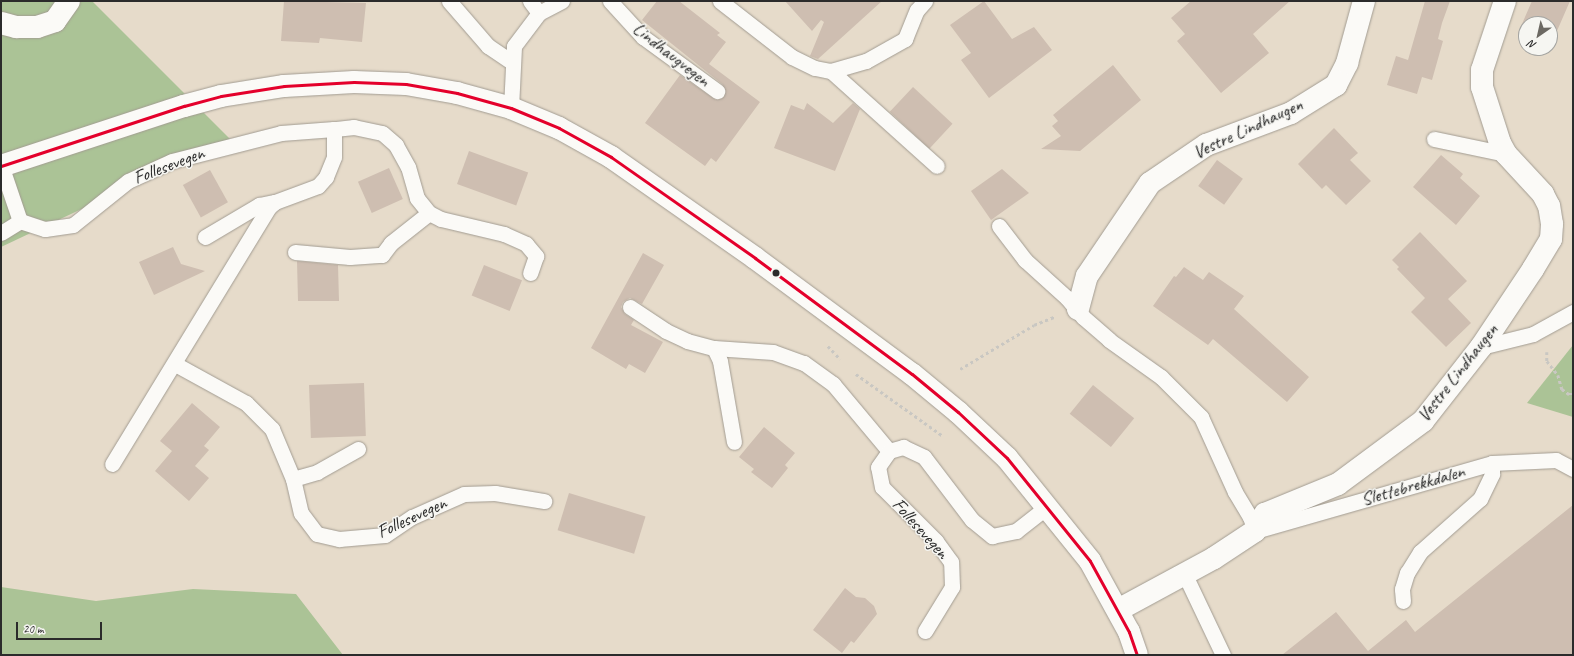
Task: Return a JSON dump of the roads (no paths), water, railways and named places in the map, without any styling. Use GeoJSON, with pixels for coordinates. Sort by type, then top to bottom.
{"type":"FeatureCollection","features":[{"type":"Feature","properties":{"kind":"street"},"geometry":{"type":"LineString","coordinates":[[1,23],[16,27],[37,27],[55,20],[69,1]]}},
{"type":"Feature","properties":{"kind":"street","name":"Vestre Lindhaugen"},"geometry":{"type":"LineString","coordinates":[[1078,309],[1087,276],[1150,183],[1206,145],[1291,112],[1336,86],[1347,63],[1364,1]]}},
{"type":"Feature","properties":{"kind":"street","name":"Vestre Lindhaugen"},"geometry":{"type":"LineString","coordinates":[[1118,610],[1157,591],[1185,575],[1255,531],[1265,514],[1338,484],[1423,421],[1481,347],[1550,240],[1550,212],[1543,194],[1506,154],[1488,110],[1482,87],[1482,70],[1505,1]]}},
{"type":"Feature","properties":{"kind":"street"},"geometry":{"type":"LineString","coordinates":[[1,166],[184,106],[284,86],[354,82],[406,84],[457,93],[511,108],[559,128],[611,157],[755,258],[912,374],[958,412],[1007,458],[1048,506],[1090,561],[1118,610],[1138,652]]}},
{"type":"Feature","properties":{"kind":"lane"},"geometry":{"type":"LineString","coordinates":[[449,1],[488,46],[512,62]]}},
{"type":"Feature","properties":{"kind":"lane"},"geometry":{"type":"LineString","coordinates":[[511,108],[512,62],[514,46],[535,7],[562,1]]}},
{"type":"Feature","properties":{"kind":"lane","name":"Lindhaugvegen"},"geometry":{"type":"LineString","coordinates":[[610,1],[643,37],[717,91]]}},
{"type":"Feature","properties":{"kind":"lane"},"geometry":{"type":"LineString","coordinates":[[720,1],[792,58],[815,68],[831,71],[866,61],[905,39],[917,10],[925,1]]}},
{"type":"Feature","properties":{"kind":"lane"},"geometry":{"type":"LineString","coordinates":[[831,71],[937,166]]}},
{"type":"Feature","properties":{"kind":"lane","name":"Follesevegen"},"geometry":{"type":"LineString","coordinates":[[20,221],[45,229],[74,225],[128,181],[172,161],[281,134],[354,127],[382,133],[396,144],[408,167],[417,198],[429,213],[441,219],[504,234],[526,244],[536,256],[530,273]]}},
{"type":"Feature","properties":{"kind":"lane"},"geometry":{"type":"LineString","coordinates":[[205,237],[259,205],[275,202],[318,186],[326,177],[334,157],[334,129]]}},
{"type":"Feature","properties":{"kind":"lane"},"geometry":{"type":"LineString","coordinates":[[1434,139],[1506,154]]}},
{"type":"Feature","properties":{"kind":"lane"},"geometry":{"type":"LineString","coordinates":[[1,166],[20,221],[1,233]]}},
{"type":"Feature","properties":{"kind":"lane"},"geometry":{"type":"LineString","coordinates":[[112,464],[176,364],[261,219],[275,202]]}},
{"type":"Feature","properties":{"kind":"lane"},"geometry":{"type":"LineString","coordinates":[[295,252],[350,257],[382,255],[391,243],[429,213]]}},
{"type":"Feature","properties":{"kind":"lane"},"geometry":{"type":"LineString","coordinates":[[999,226],[1025,260],[1109,340],[1161,377],[1201,417],[1235,492],[1250,517],[1255,531]]}},
{"type":"Feature","properties":{"kind":"lane"},"geometry":{"type":"LineString","coordinates":[[630,307],[666,331],[687,341],[714,348],[773,352],[804,363],[833,384],[889,451],[903,447],[924,457],[972,520],[992,536],[1016,531],[1048,506]]}},
{"type":"Feature","properties":{"kind":"lane"},"geometry":{"type":"LineString","coordinates":[[1481,347],[1533,334],[1573,312]]}},
{"type":"Feature","properties":{"kind":"lane"},"geometry":{"type":"LineString","coordinates":[[714,348],[720,361],[734,442]]}},
{"type":"Feature","properties":{"kind":"lane","name":"Follesevegen"},"geometry":{"type":"LineString","coordinates":[[176,364],[246,403],[272,429],[293,479],[301,513],[317,534],[339,539],[385,535],[412,517],[464,494],[495,493],[544,501]]}},
{"type":"Feature","properties":{"kind":"lane"},"geometry":{"type":"LineString","coordinates":[[293,479],[317,472],[358,449]]}},
{"type":"Feature","properties":{"kind":"lane","name":"Follesevegen"},"geometry":{"type":"LineString","coordinates":[[889,451],[878,467],[882,488],[936,541],[951,562],[952,587],[925,631]]}},
{"type":"Feature","properties":{"kind":"lane","name":"Slettebrekkdalen"},"geometry":{"type":"LineString","coordinates":[[1255,531],[1492,463],[1556,460],[1573,469]]}},
{"type":"Feature","properties":{"kind":"lane"},"geometry":{"type":"LineString","coordinates":[[1403,601],[1402,589],[1407,573],[1420,552],[1480,499],[1492,474],[1492,463]]}},
{"type":"Feature","properties":{"kind":"lane"},"geometry":{"type":"LineString","coordinates":[[1185,575],[1223,655]]}}]}
